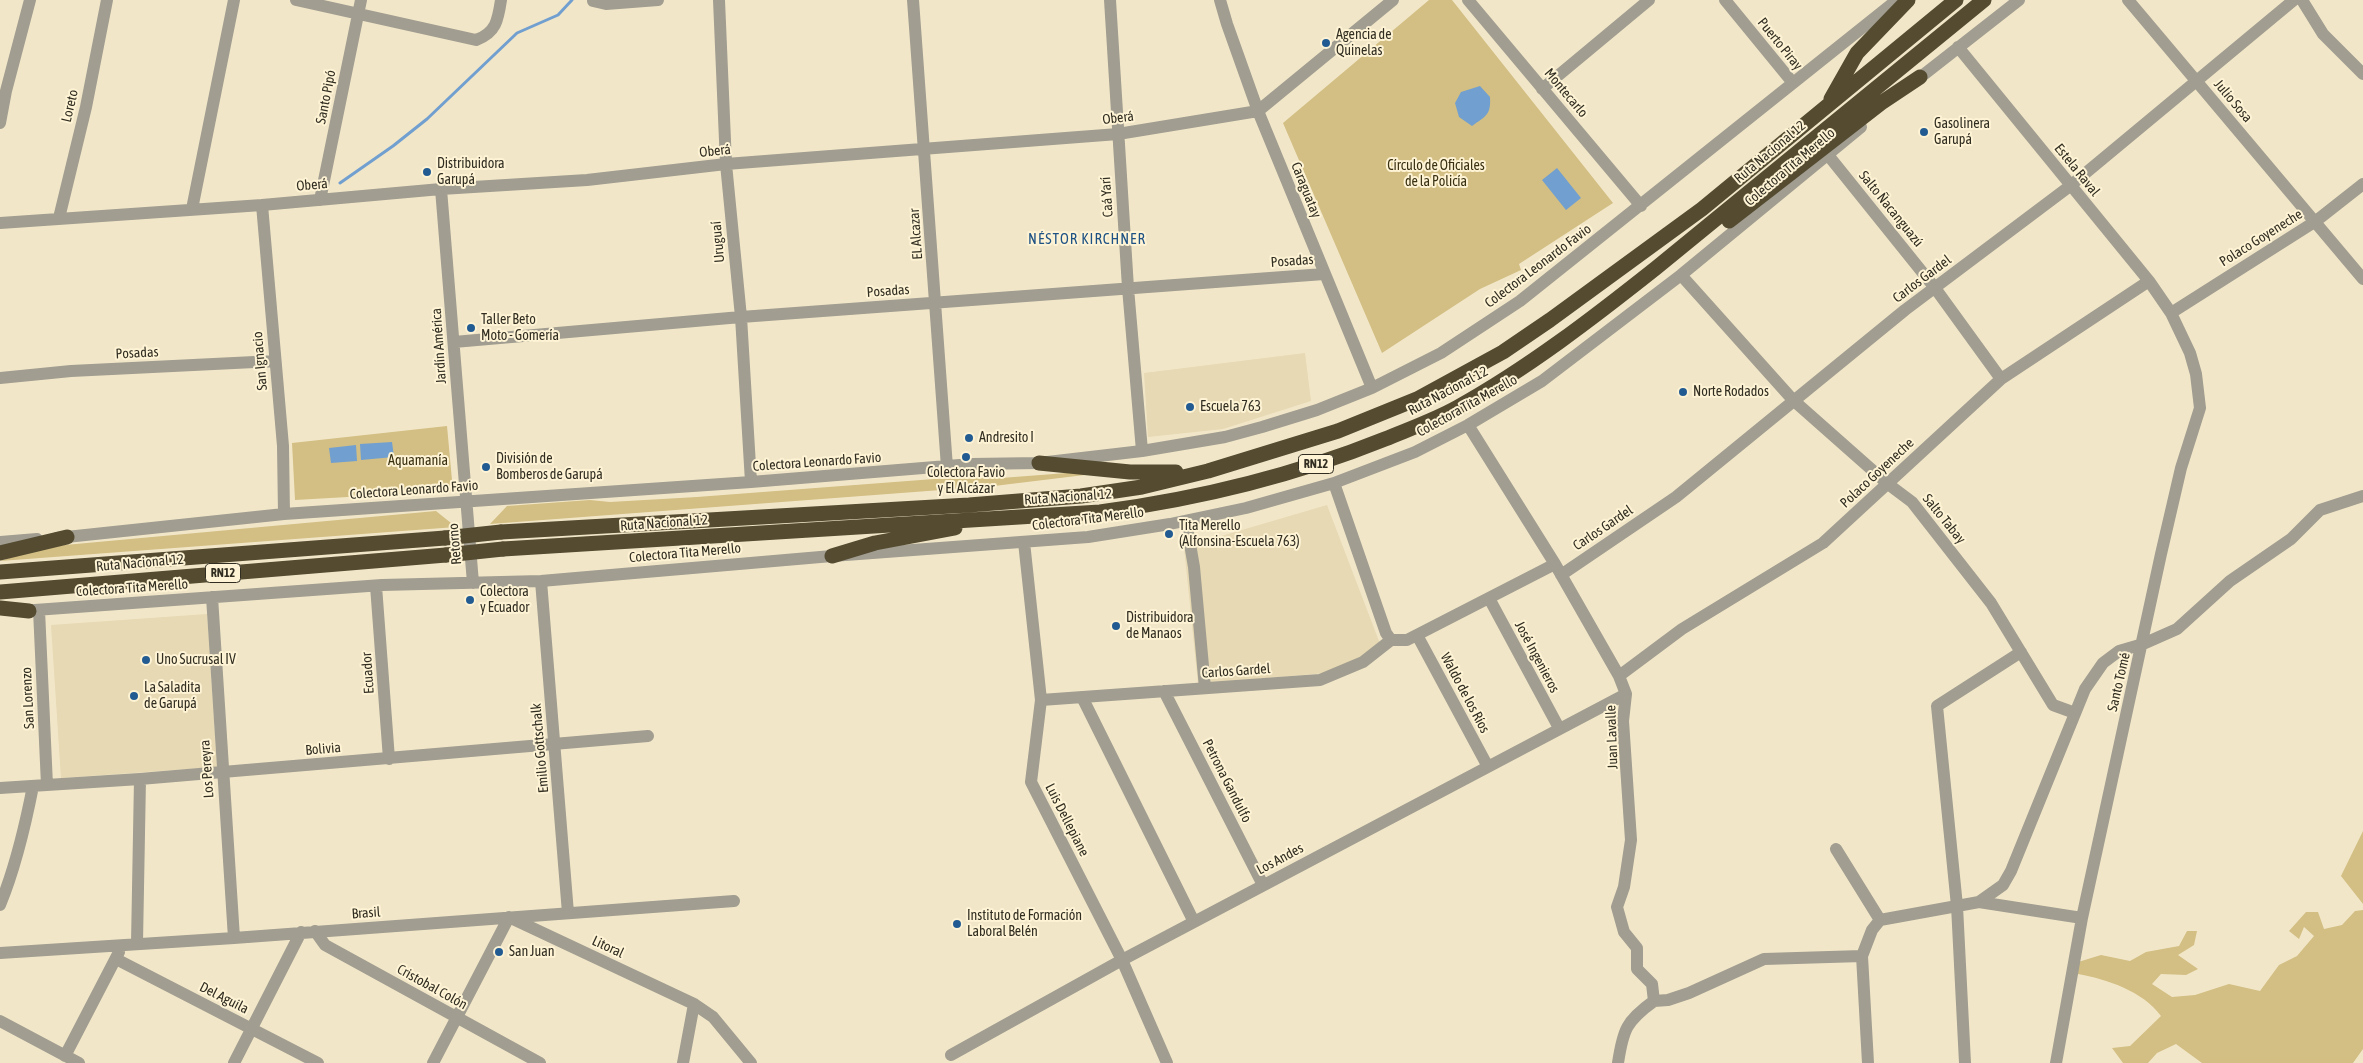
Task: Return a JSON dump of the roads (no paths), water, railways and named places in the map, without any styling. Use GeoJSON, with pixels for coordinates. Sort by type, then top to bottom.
{"type":"FeatureCollection","features":[{"type":"Feature","properties":{"kind":"highway"},"geometry":{"type":"LineString","coordinates":[[1826,108],[1857,53],[1908,0]]}},
{"type":"Feature","properties":{"kind":"highway","name":"Ruta Nacional 12"},"geometry":{"type":"LineString","coordinates":[[0,572],[445,538],[501,532],[1081,496],[1142,487],[1208,471],[1338,432],[1417,399],[1503,352],[1702,209],[1956,0]]}},
{"type":"Feature","properties":{"kind":"highway","name":"Ruta Nacional 12"},"geometry":{"type":"LineString","coordinates":[[0,592],[503,549],[1100,512],[1148,506],[1274,478],[1349,454],[1457,408],[1519,370],[1612,303],[1656,268],[1984,0]]}},
{"type":"Feature","properties":{"kind":"highway"},"geometry":{"type":"LineString","coordinates":[[1656,268],[1709,236],[1881,104],[1920,77]]}},
{"type":"Feature","properties":{"kind":"highway"},"geometry":{"type":"LineString","coordinates":[[1039,463],[1130,472],[1208,471]]}},
{"type":"Feature","properties":{"kind":"highway"},"geometry":{"type":"LineString","coordinates":[[832,556],[875,543],[1024,516]]}},
{"type":"Feature","properties":{"kind":"highway"},"geometry":{"type":"LineString","coordinates":[[0,553],[66,537]]}},
{"type":"Feature","properties":{"kind":"highway"},"geometry":{"type":"LineString","coordinates":[[0,608],[34,610]]}},
{"type":"Feature","properties":{"kind":"street"},"geometry":{"type":"LineString","coordinates":[[0,123],[6,90],[30,0]]}},
{"type":"Feature","properties":{"kind":"street","name":"Loreto"},"geometry":{"type":"LineString","coordinates":[[59,218],[86,107],[108,0]]}},
{"type":"Feature","properties":{"kind":"street"},"geometry":{"type":"LineString","coordinates":[[192,208],[234,0]]}},
{"type":"Feature","properties":{"kind":"street"},"geometry":{"type":"LineString","coordinates":[[296,0],[360,6],[469,40],[476,40],[486,36],[496,26],[501,0]]}},
{"type":"Feature","properties":{"kind":"street"},"geometry":{"type":"LineString","coordinates":[[593,1],[606,4],[658,0]]}},
{"type":"Feature","properties":{"kind":"street","name":"Uruguaí"},"geometry":{"type":"LineString","coordinates":[[719,0],[726,164],[741,317],[751,482]]}},
{"type":"Feature","properties":{"kind":"street","name":"EL Alcazar"},"geometry":{"type":"LineString","coordinates":[[913,0],[947,466]]}},
{"type":"Feature","properties":{"kind":"street","name":"Caá Yarí"},"geometry":{"type":"LineString","coordinates":[[1110,0],[1128,288],[1142,451]]}},
{"type":"Feature","properties":{"kind":"street","name":"Caraguatay"},"geometry":{"type":"LineString","coordinates":[[1220,0],[1226,24],[1258,110],[1372,388]]}},
{"type":"Feature","properties":{"kind":"street","name":"Oberá"},"geometry":{"type":"LineString","coordinates":[[0,223],[192,208],[262,205],[441,188],[588,180],[726,164],[1118,134],[1258,110],[1393,0]]}},
{"type":"Feature","properties":{"kind":"street","name":"Montecarlo"},"geometry":{"type":"LineString","coordinates":[[1468,0],[1641,206]]}},
{"type":"Feature","properties":{"kind":"street"},"geometry":{"type":"LineString","coordinates":[[1542,88],[1649,0]]}},
{"type":"Feature","properties":{"kind":"street","name":"Puerto Piray"},"geometry":{"type":"LineString","coordinates":[[1725,0],[1793,83]]}},
{"type":"Feature","properties":{"kind":"street","name":"Colectora Leonardo Favio"},"geometry":{"type":"LineString","coordinates":[[0,542],[284,514],[751,482],[972,464],[1039,463],[1142,451],[1234,435],[1317,410],[1372,388],[1441,353],[1520,302],[1897,0]]}},
{"type":"Feature","properties":{"kind":"street","name":"Colectora Tita Merello"},"geometry":{"type":"LineString","coordinates":[[0,613],[376,586],[541,580],[1088,537],[1186,521],[1246,508],[1334,483],[1414,452],[1468,425],[1542,381],[1681,275],[1828,156],[1920,77],[2019,0]]}},
{"type":"Feature","properties":{"kind":"street","name":"Julio Sosa"},"geometry":{"type":"LineString","coordinates":[[2128,0],[2363,279]]}},
{"type":"Feature","properties":{"kind":"street","name":"Carlos Gardel"},"geometry":{"type":"LineString","coordinates":[[1041,700],[1320,680],[1363,662],[1391,640],[1407,640],[1558,569],[1676,497],[1793,400],[1935,288],[2070,186],[2294,0]]}},
{"type":"Feature","properties":{"kind":"street"},"geometry":{"type":"LineString","coordinates":[[2302,0],[2323,34],[2363,74]]}},
{"type":"Feature","properties":{"kind":"street","name":"Santo Pipó"},"geometry":{"type":"LineString","coordinates":[[320,200],[360,6]]}},
{"type":"Feature","properties":{"kind":"street","name":"Estela Raval"},"geometry":{"type":"LineString","coordinates":[[1958,47],[2149,281],[2172,313]]}},
{"type":"Feature","properties":{"kind":"street","name":"Salto Ñacanguazú"},"geometry":{"type":"LineString","coordinates":[[1828,156],[1935,288],[2001,379]]}},
{"type":"Feature","properties":{"kind":"street","name":"Polaco Goyeneche"},"geometry":{"type":"LineString","coordinates":[[2172,313],[2316,221],[2363,184]]}},
{"type":"Feature","properties":{"kind":"street","name":"Jardín América"},"geometry":{"type":"LineString","coordinates":[[441,188],[466,502]]}},
{"type":"Feature","properties":{"kind":"street","name":"San Ignacio"},"geometry":{"type":"LineString","coordinates":[[262,205],[283,446],[284,514]]}},
{"type":"Feature","properties":{"kind":"street","name":"Posadas"},"geometry":{"type":"LineString","coordinates":[[454,342],[741,317],[1324,274]]}},
{"type":"Feature","properties":{"kind":"street","name":"Salto Tabay"},"geometry":{"type":"LineString","coordinates":[[1681,275],[1793,400],[1888,484],[1912,502],[1991,603],[2053,705],[2075,714]]}},
{"type":"Feature","properties":{"kind":"street","name":"Polaco Goyeneche"},"geometry":{"type":"LineString","coordinates":[[1618,676],[1682,628],[1823,542],[2001,379],[2149,281]]}},
{"type":"Feature","properties":{"kind":"street","name":"Santo Tomé"},"geometry":{"type":"LineString","coordinates":[[2056,1063],[2082,918],[2181,468],[2200,408],[2196,374],[2190,353],[2172,313]]}},
{"type":"Feature","properties":{"kind":"street","name":"Posadas"},"geometry":{"type":"LineString","coordinates":[[0,378],[70,371],[275,361]]}},
{"type":"Feature","properties":{"kind":"street","name":"Juan Lavalle"},"geometry":{"type":"LineString","coordinates":[[1468,425],[1558,569],[1618,676],[1626,694],[1624,721],[1631,840],[1624,887],[1617,907],[1624,932],[1637,948],[1637,969],[1652,984],[1654,1001]]}},
{"type":"Feature","properties":{"kind":"street"},"geometry":{"type":"LineString","coordinates":[[1334,483],[1386,633],[1391,640]]}},
{"type":"Feature","properties":{"kind":"street"},"geometry":{"type":"LineString","coordinates":[[1979,902],[2003,886],[2011,871],[2085,689],[2103,663],[2119,651],[2143,644],[2177,629],[2230,581],[2291,539],[2320,510],[2363,496]]}},
{"type":"Feature","properties":{"kind":"street","name":"Retorno"},"geometry":{"type":"LineString","coordinates":[[466,502],[473,583]]}},
{"type":"Feature","properties":{"kind":"street"},"geometry":{"type":"LineString","coordinates":[[1186,521],[1194,567],[1205,688]]}},
{"type":"Feature","properties":{"kind":"street","name":"Luis Dellepiane"},"geometry":{"type":"LineString","coordinates":[[1024,542],[1041,700],[1031,782],[1122,960],[1167,1063]]}},
{"type":"Feature","properties":{"kind":"street","name":"Emilio Gottschalk"},"geometry":{"type":"LineString","coordinates":[[541,580],[568,913]]}},
{"type":"Feature","properties":{"kind":"street","name":"Ecuador"},"geometry":{"type":"LineString","coordinates":[[376,586],[390,758]]}},
{"type":"Feature","properties":{"kind":"street","name":"Los Pereyra"},"geometry":{"type":"LineString","coordinates":[[212,597],[234,938]]}},
{"type":"Feature","properties":{"kind":"street","name":"José Ingenieros"},"geometry":{"type":"LineString","coordinates":[[1490,600],[1559,728]]}},
{"type":"Feature","properties":{"kind":"street","name":"San Lorenzo"},"geometry":{"type":"LineString","coordinates":[[34,610],[47,785]]}},
{"type":"Feature","properties":{"kind":"street","name":"Waldo de los Ríos"},"geometry":{"type":"LineString","coordinates":[[1417,635],[1487,765]]}},
{"type":"Feature","properties":{"kind":"street"},"geometry":{"type":"LineString","coordinates":[[1965,1063],[1957,906],[1937,706],[2021,652]]}},
{"type":"Feature","properties":{"kind":"street","name":"Petrona Gandulfo"},"geometry":{"type":"LineString","coordinates":[[1164,691],[1263,884]]}},
{"type":"Feature","properties":{"kind":"street","name":"Los Andes"},"geometry":{"type":"LineString","coordinates":[[951,1055],[1263,884],[1487,765],[1626,694]]}},
{"type":"Feature","properties":{"kind":"street"},"geometry":{"type":"LineString","coordinates":[[1082,697],[1194,922]]}},
{"type":"Feature","properties":{"kind":"street","name":"Bolivia"},"geometry":{"type":"LineString","coordinates":[[0,788],[140,779],[648,736]]}},
{"type":"Feature","properties":{"kind":"street"},"geometry":{"type":"LineString","coordinates":[[137,944],[140,779]]}},
{"type":"Feature","properties":{"kind":"street"},"geometry":{"type":"LineString","coordinates":[[0,905],[14,873],[24,836],[32,786]]}},
{"type":"Feature","properties":{"kind":"street"},"geometry":{"type":"LineString","coordinates":[[1836,849],[1880,920]]}},
{"type":"Feature","properties":{"kind":"street","name":"Brasil"},"geometry":{"type":"LineString","coordinates":[[0,952],[234,938],[734,901]]}},
{"type":"Feature","properties":{"kind":"street"},"geometry":{"type":"LineString","coordinates":[[1868,1063],[1862,956],[1872,930],[1880,920],[1979,902],[2082,918]]}},
{"type":"Feature","properties":{"kind":"street"},"geometry":{"type":"LineString","coordinates":[[433,1063],[509,917]]}},
{"type":"Feature","properties":{"kind":"street","name":"Litoral"},"geometry":{"type":"LineString","coordinates":[[509,917],[694,1004],[713,1017],[751,1063]]}},
{"type":"Feature","properties":{"kind":"street","name":"Cristobal Colón"},"geometry":{"type":"LineString","coordinates":[[315,931],[324,945],[540,1063]]}},
{"type":"Feature","properties":{"kind":"street"},"geometry":{"type":"LineString","coordinates":[[234,1063],[301,932]]}},
{"type":"Feature","properties":{"kind":"street"},"geometry":{"type":"LineString","coordinates":[[66,1056],[123,945]]}},
{"type":"Feature","properties":{"kind":"street"},"geometry":{"type":"LineString","coordinates":[[1618,1063],[1622,1036],[1634,1015],[1654,1001],[1668,1000],[1689,993],[1764,959],[1862,956]]}},
{"type":"Feature","properties":{"kind":"street","name":"Del Aguila"},"geometry":{"type":"LineString","coordinates":[[116,959],[318,1063]]}},
{"type":"Feature","properties":{"kind":"street"},"geometry":{"type":"LineString","coordinates":[[683,1063],[694,1004]]}},
{"type":"Feature","properties":{"kind":"street"},"geometry":{"type":"LineString","coordinates":[[0,1021],[79,1063]]}},
{"type":"Feature","properties":{"kind":"water"},"geometry":{"type":"Polygon","coordinates":[[[1480,86],[1490,97],[1490,108],[1484,117],[1472,126],[1459,117],[1455,103],[1461,92],[1480,86]]]}},
{"type":"Feature","properties":{"kind":"water"},"geometry":{"type":"Polygon","coordinates":[[[1557,168],[1581,198],[1566,210],[1542,180],[1557,168]]]}},
{"type":"Feature","properties":{"kind":"water"},"geometry":{"type":"Polygon","coordinates":[[[392,442],[394,457],[361,460],[360,444],[392,442]]]}},
{"type":"Feature","properties":{"kind":"water"},"geometry":{"type":"Polygon","coordinates":[[[356,445],[357,461],[331,463],[329,448],[356,445]]]}},
{"type":"Feature","properties":{"kind":"waterway"},"geometry":{"type":"LineString","coordinates":[[340,183],[393,146],[427,119],[517,33],[558,15],[572,0]]}},
{"type":"Feature","properties":{"kind":"place","name":"Agencia de Quinelas"},"geometry":{"type":"Point","coordinates":[1326,43]}},
{"type":"Feature","properties":{"kind":"place","name":"Gasolinera Garupá"},"geometry":{"type":"Point","coordinates":[1924,132]}},
{"type":"Feature","properties":{"kind":"place","name":"Distribuidora Garupá"},"geometry":{"type":"Point","coordinates":[427,172]}},
{"type":"Feature","properties":{"kind":"place","name":"Taller Beto Moto - Gomería"},"geometry":{"type":"Point","coordinates":[471,328]}},
{"type":"Feature","properties":{"kind":"place","name":"Norte Rodados"},"geometry":{"type":"Point","coordinates":[1683,392]}},
{"type":"Feature","properties":{"kind":"place","name":"Escuela 763"},"geometry":{"type":"Point","coordinates":[1190,407]}},
{"type":"Feature","properties":{"kind":"place","name":"Andresito I"},"geometry":{"type":"Point","coordinates":[969,438]}},
{"type":"Feature","properties":{"kind":"place","name":"Colectora Favio y El Alcázar"},"geometry":{"type":"Point","coordinates":[966,457]}},
{"type":"Feature","properties":{"kind":"place","name":"División de Bomberos de Garupá"},"geometry":{"type":"Point","coordinates":[486,467]}},
{"type":"Feature","properties":{"kind":"place","name":"Tita Merello (Alfonsina-Escuela 763)"},"geometry":{"type":"Point","coordinates":[1169,534]}},
{"type":"Feature","properties":{"kind":"place","name":"Colectora y Ecuador"},"geometry":{"type":"Point","coordinates":[470,600]}},
{"type":"Feature","properties":{"kind":"place","name":"Distribuidora de Manaos"},"geometry":{"type":"Point","coordinates":[1116,626]}},
{"type":"Feature","properties":{"kind":"place","name":"Uno Sucrusal IV"},"geometry":{"type":"Point","coordinates":[146,660]}},
{"type":"Feature","properties":{"kind":"place","name":"La Saladita de Garupá"},"geometry":{"type":"Point","coordinates":[134,696]}},
{"type":"Feature","properties":{"kind":"place","name":"Instituto de Formación Laboral Belén"},"geometry":{"type":"Point","coordinates":[957,924]}},
{"type":"Feature","properties":{"kind":"place","name":"San Juan"},"geometry":{"type":"Point","coordinates":[499,952]}},
{"type":"Feature","properties":{"kind":"district","name":"NÉSTOR KIRCHNER"},"geometry":{"type":"Point","coordinates":[1087,239]}},
{"type":"Feature","properties":{"kind":"park label","name":"Círculo de Oficiales de la Policía"},"geometry":{"type":"Point","coordinates":[1436,174]}},
{"type":"Feature","properties":{"kind":"park label","name":"Aquamanía"},"geometry":{"type":"Point","coordinates":[418,461]}}]}
